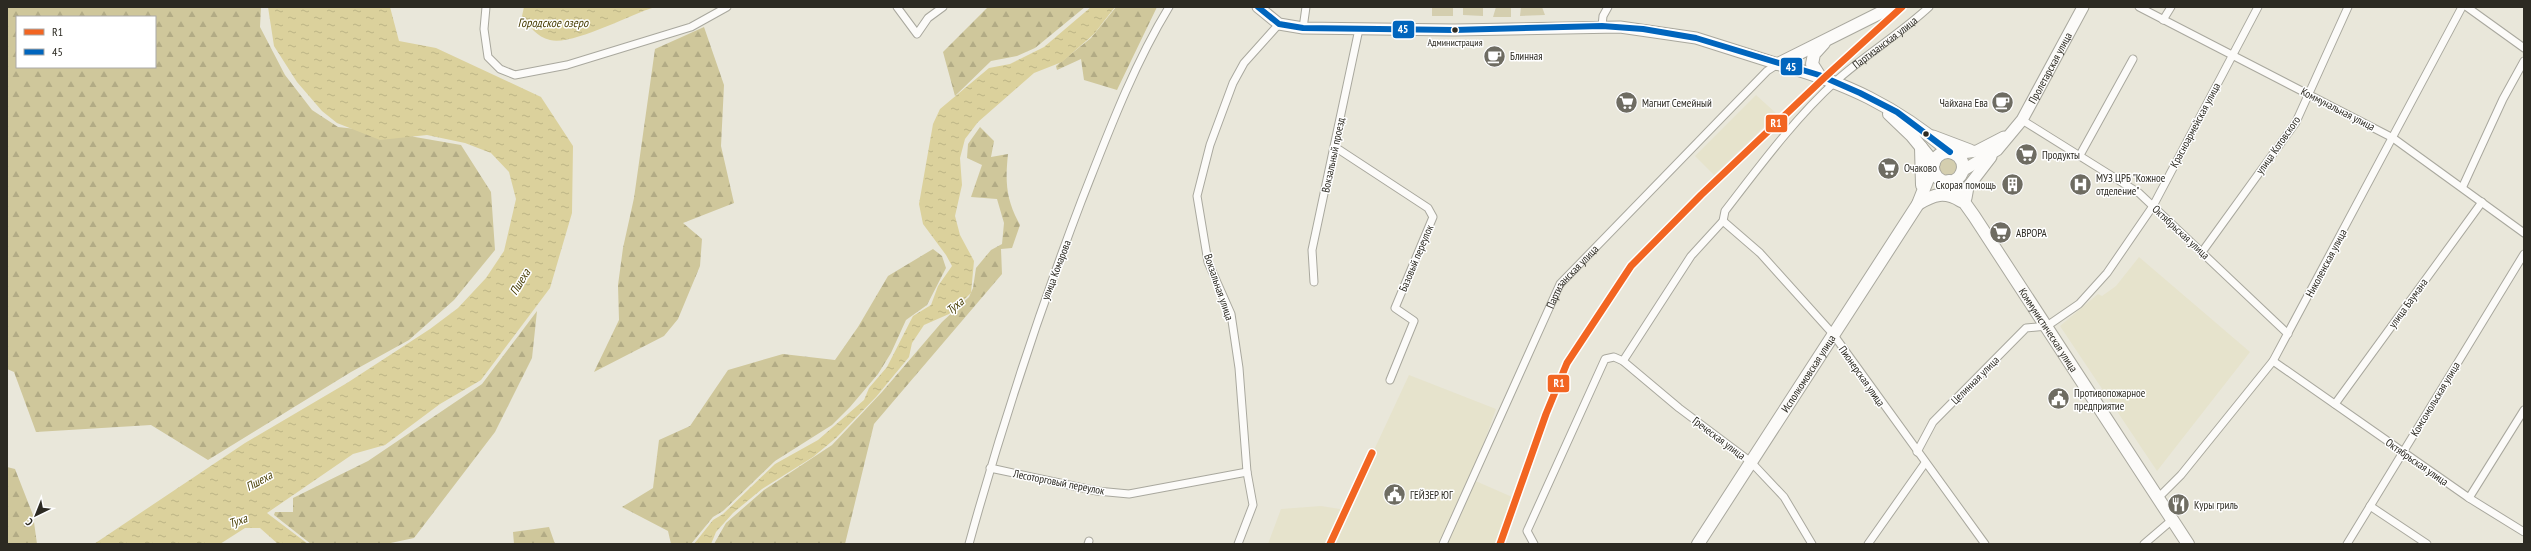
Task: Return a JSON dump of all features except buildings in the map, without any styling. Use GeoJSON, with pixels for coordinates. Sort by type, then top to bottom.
{"type":"FeatureCollection","features":[{"type":"Feature","properties":{"kind":"main road"},"geometry":{"type":"LineString","coordinates":[[1258,7],[1279,24],[1303,28],[1454,30],[1602,26],[1643,29],[1696,38],[1778,64],[1819,75],[1860,93],[1897,112],[1928,134],[1962,162],[1962,171],[1956,178],[1948,181],[1937,176],[1933,165],[1921,147],[1888,113],[1860,93]]}},
{"type":"Feature","properties":{"kind":"main road"},"geometry":{"type":"LineString","coordinates":[[1778,64],[1825,42],[1876,12],[1892,7]]}},
{"type":"Feature","properties":{"kind":"main road","name":"Пролетарская улица"},"geometry":{"type":"LineString","coordinates":[[1962,171],[1997,150],[2019,124],[2084,7]]}},
{"type":"Feature","properties":{"kind":"main road"},"geometry":{"type":"LineString","coordinates":[[1819,75],[1812,64],[1814,54],[1825,42]]}},
{"type":"Feature","properties":{"kind":"main road","name":"Пролетарская улица"},"geometry":{"type":"LineString","coordinates":[[1952,153],[1977,151],[2000,140],[2019,124]]}},
{"type":"Feature","properties":{"kind":"main road"},"geometry":{"type":"LineString","coordinates":[[1928,134],[1964,149],[1977,151]]}},
{"type":"Feature","properties":{"kind":"main road"},"geometry":{"type":"LineString","coordinates":[[1918,204],[1924,174],[1921,147]]}},
{"type":"Feature","properties":{"kind":"main road"},"geometry":{"type":"LineString","coordinates":[[1918,204],[1932,195],[1943,194],[1951,195],[1964,200],[1968,187],[1975,176],[1997,150]]}},
{"type":"Feature","properties":{"kind":"main road"},"geometry":{"type":"LineString","coordinates":[[1933,165],[1938,156],[1952,153]]}},
{"type":"Feature","properties":{"kind":"main road","name":"Исполкомовская улица"},"geometry":{"type":"LineString","coordinates":[[1698,544],[1918,204],[1933,165]]}},
{"type":"Feature","properties":{"kind":"main road","name":"Коммунистическая улица"},"geometry":{"type":"LineString","coordinates":[[1962,171],[1964,200]]}},
{"type":"Feature","properties":{"kind":"main road","name":"Исполкомовская улица"},"geometry":{"type":"LineString","coordinates":[[1918,204],[1948,181]]}},
{"type":"Feature","properties":{"kind":"main road","name":"Коммунистическая улица"},"geometry":{"type":"LineString","coordinates":[[1948,181],[1964,200],[2188,544]]}},
{"type":"Feature","properties":{"kind":"street"},"geometry":{"type":"LineString","coordinates":[[486,7],[484,29],[488,56],[500,69],[515,75],[567,65],[691,27],[727,7]]}},
{"type":"Feature","properties":{"kind":"street"},"geometry":{"type":"LineString","coordinates":[[897,7],[918,34],[928,18],[942,7]]}},
{"type":"Feature","properties":{"kind":"street","name":"улица Комарова"},"geometry":{"type":"LineString","coordinates":[[969,544],[990,468],[1046,294],[1114,116],[1156,29],[1169,7]]}},
{"type":"Feature","properties":{"kind":"street"},"geometry":{"type":"LineString","coordinates":[[1303,28],[1306,7]]}},
{"type":"Feature","properties":{"kind":"street"},"geometry":{"type":"LineString","coordinates":[[1602,26],[1603,16],[1608,7]]}},
{"type":"Feature","properties":{"kind":"street","name":"Партизанская улица"},"geometry":{"type":"LineString","coordinates":[[1623,361],[1691,256],[1723,221],[1725,211],[1772,151],[1835,82],[1882,42],[1905,29],[1929,7]]}},
{"type":"Feature","properties":{"kind":"street","name":"Коммунальная улица"},"geometry":{"type":"LineString","coordinates":[[2139,7],[2393,138],[2462,186],[2501,218],[2524,233]]}},
{"type":"Feature","properties":{"kind":"street"},"geometry":{"type":"LineString","coordinates":[[2163,20],[2171,7]]}},
{"type":"Feature","properties":{"kind":"street","name":"Красноармейская улица"},"geometry":{"type":"LineString","coordinates":[[2047,326],[2079,304],[2107,272],[2153,206],[2258,7]]}},
{"type":"Feature","properties":{"kind":"street","name":"улица Котовского"},"geometry":{"type":"LineString","coordinates":[[2202,252],[2296,122],[2348,7]]}},
{"type":"Feature","properties":{"kind":"street","name":"Николенская улица"},"geometry":{"type":"LineString","coordinates":[[2158,498],[2181,475],[2273,361],[2462,7]]}},
{"type":"Feature","properties":{"kind":"street"},"geometry":{"type":"LineString","coordinates":[[2467,7],[2524,48]]}},
{"type":"Feature","properties":{"kind":"street","name":"Вокзальная улица"},"geometry":{"type":"LineString","coordinates":[[1238,544],[1254,504],[1247,472],[1238,368],[1231,314],[1208,262],[1197,196],[1210,145],[1233,83],[1244,63],[1279,24]]}},
{"type":"Feature","properties":{"kind":"street","name":"Вокзальный проезд"},"geometry":{"type":"LineString","coordinates":[[1314,282],[1312,250],[1359,29]]}},
{"type":"Feature","properties":{"kind":"street"},"geometry":{"type":"LineString","coordinates":[[2080,155],[2133,59]]}},
{"type":"Feature","properties":{"kind":"street"},"geometry":{"type":"LineString","coordinates":[[2462,186],[2524,60]]}},
{"type":"Feature","properties":{"kind":"street","name":"Партизанская улица"},"geometry":{"type":"LineString","coordinates":[[1443,544],[1560,284],[1767,71],[1778,64]]}},
{"type":"Feature","properties":{"kind":"street","name":"Октябрьская улица"},"geometry":{"type":"LineString","coordinates":[[2019,124],[2080,155],[2139,193],[2288,334]]}},
{"type":"Feature","properties":{"kind":"street","name":"Базовый переулок"},"geometry":{"type":"LineString","coordinates":[[1335,147],[1428,208],[1433,216],[1395,308],[1414,321],[1390,380]]}},
{"type":"Feature","properties":{"kind":"street","name":"улица Баумана"},"geometry":{"type":"LineString","coordinates":[[2335,404],[2482,202]]}},
{"type":"Feature","properties":{"kind":"street","name":"Пионерская улица"},"geometry":{"type":"LineString","coordinates":[[1723,221],[1760,253],[1833,334],[1925,463],[1986,544]]}},
{"type":"Feature","properties":{"kind":"street","name":"Комсомольская улица"},"geometry":{"type":"LineString","coordinates":[[2347,544],[2524,254]]}},
{"type":"Feature","properties":{"kind":"street","name":"Целинная улица"},"geometry":{"type":"LineString","coordinates":[[1917,452],[1933,422],[2026,328],[2047,326]]}},
{"type":"Feature","properties":{"kind":"street"},"geometry":{"type":"LineString","coordinates":[[1534,544],[1527,532],[1605,359],[1614,357],[1623,361]]}},
{"type":"Feature","properties":{"kind":"street","name":"Греческая улица"},"geometry":{"type":"LineString","coordinates":[[1623,361],[1679,408],[1751,462],[1784,497],[1812,544]]}},
{"type":"Feature","properties":{"kind":"street","name":"Октябрьская улица"},"geometry":{"type":"LineString","coordinates":[[2273,361],[2469,498],[2524,532]]}},
{"type":"Feature","properties":{"kind":"street"},"geometry":{"type":"LineString","coordinates":[[2469,498],[2524,410]]}},
{"type":"Feature","properties":{"kind":"street"},"geometry":{"type":"LineString","coordinates":[[1868,544],[1925,463]]}},
{"type":"Feature","properties":{"kind":"street","name":"Лесоторговый переулок"},"geometry":{"type":"LineString","coordinates":[[990,468],[1097,491],[1128,494],[1247,472]]}},
{"type":"Feature","properties":{"kind":"street"},"geometry":{"type":"LineString","coordinates":[[2370,506],[2427,544]]}},
{"type":"Feature","properties":{"kind":"street"},"geometry":{"type":"LineString","coordinates":[[2144,544],[2172,520]]}},
{"type":"Feature","properties":{"kind":"shaded area"},"geometry":{"type":"Polygon","coordinates":[[[1432,7],[1453,7],[1453,16],[1432,16],[1432,7]]]}},
{"type":"Feature","properties":{"kind":"shaded area"},"geometry":{"type":"Polygon","coordinates":[[[1463,7],[1483,7],[1483,16],[1463,15],[1463,7]]]}},
{"type":"Feature","properties":{"kind":"shaded area"},"geometry":{"type":"Polygon","coordinates":[[[1496,7],[1511,7],[1511,17],[1493,17],[1496,7]]]}},
{"type":"Feature","properties":{"kind":"shaded area"},"geometry":{"type":"Polygon","coordinates":[[[1521,7],[1542,7],[1545,15],[1520,16],[1521,7]]]}},
{"type":"Feature","properties":{"kind":"shaded area"},"geometry":{"type":"Polygon","coordinates":[[[1756,95],[1777,114],[1714,175],[1695,156],[1756,95]]]}},
{"type":"Feature","properties":{"kind":"shaded area"},"geometry":{"type":"Polygon","coordinates":[[[1948,156],[1955,159],[1958,166],[1955,173],[1948,176],[1941,173],[1938,166],[1941,159],[1948,156]]]}},
{"type":"Feature","properties":{"kind":"shaded area"},"geometry":{"type":"Polygon","coordinates":[[[2139,257],[2250,352],[2157,471],[2060,326],[2098,294],[2102,296],[2116,286],[2139,257]]]}},
{"type":"Feature","properties":{"kind":"shaded area"},"geometry":{"type":"Polygon","coordinates":[[[1409,375],[1496,409],[1471,479],[1519,500],[1502,544],[1268,544],[1281,509],[1321,506],[1346,510],[1409,375]]]}},
{"type":"Feature","properties":{"kind":"green space"},"geometry":{"type":"Polygon","coordinates":[[[7,7],[261,7],[260,27],[285,75],[312,110],[338,127],[392,133],[461,145],[491,192],[495,250],[454,300],[409,340],[351,372],[208,460],[151,425],[36,432],[14,372],[7,369],[7,7]]]}},
{"type":"Feature","properties":{"kind":"green space"},"geometry":{"type":"Polygon","coordinates":[[[988,7],[1085,7],[1035,48],[1017,56],[991,61],[955,96],[943,52],[988,7]]]}},
{"type":"Feature","properties":{"kind":"green space"},"geometry":{"type":"Polygon","coordinates":[[[1116,7],[1157,7],[1117,90],[1084,80],[1081,59],[1057,70],[1056,66],[1091,38],[1116,7]]]}},
{"type":"Feature","properties":{"kind":"green space"},"geometry":{"type":"Polygon","coordinates":[[[704,27],[724,85],[721,146],[734,203],[683,223],[702,239],[700,266],[678,319],[664,336],[594,372],[619,320],[618,285],[623,248],[634,198],[655,49],[704,27]]]}},
{"type":"Feature","properties":{"kind":"green space"},"geometry":{"type":"Polygon","coordinates":[[[980,127],[994,141],[991,157],[1008,154],[1007,182],[1009,199],[1020,225],[1012,248],[1001,249],[1002,274],[874,424],[845,544],[714,544],[726,523],[764,490],[832,445],[882,392],[942,322],[969,297],[973,288],[976,268],[991,250],[1002,244],[1004,223],[997,199],[971,197],[982,165],[967,158],[968,144],[980,127]]]}},
{"type":"Feature","properties":{"kind":"green space"},"geometry":{"type":"Polygon","coordinates":[[[933,249],[942,256],[946,268],[927,305],[906,320],[891,353],[878,374],[850,407],[832,425],[775,461],[723,511],[713,517],[691,544],[671,544],[668,531],[622,507],[653,488],[659,440],[690,426],[728,370],[783,354],[835,360],[858,327],[888,276],[933,249]]]}},
{"type":"Feature","properties":{"kind":"green space"},"geometry":{"type":"Polygon","coordinates":[[[537,311],[532,358],[495,432],[414,538],[386,544],[311,544],[274,515],[275,512],[293,512],[293,498],[368,461],[482,384],[537,311]]]}},
{"type":"Feature","properties":{"kind":"green space"},"geometry":{"type":"Polygon","coordinates":[[[7,467],[15,469],[33,515],[37,544],[7,544],[7,467]]]}},
{"type":"Feature","properties":{"kind":"green space"},"geometry":{"type":"Polygon","coordinates":[[[549,527],[555,544],[514,544],[513,532],[549,527]]]}},
{"type":"Feature","properties":{"kind":"water"},"geometry":{"type":"Polygon","coordinates":[[[268,7],[390,7],[399,41],[436,48],[541,97],[573,146],[572,213],[550,288],[481,380],[440,404],[385,445],[353,454],[267,513],[308,544],[278,544],[260,528],[245,528],[220,544],[94,544],[245,443],[347,383],[430,329],[458,308],[486,278],[504,251],[516,199],[509,172],[491,153],[465,143],[427,135],[380,140],[337,123],[322,111],[297,82],[274,46],[268,7]]]}},
{"type":"Feature","properties":{"kind":"water","name":"Городское озеро"},"geometry":{"type":"Polygon","coordinates":[[[524,7],[655,7],[587,34],[560,41],[545,39],[534,31],[522,16],[524,7]]]}},
{"type":"Feature","properties":{"kind":"water","name":"Туха"},"geometry":{"type":"Polygon","coordinates":[[[1091,7],[1115,7],[1094,34],[1062,62],[1034,73],[978,122],[965,139],[960,158],[962,185],[955,216],[960,235],[974,261],[971,293],[949,314],[924,325],[912,343],[909,357],[876,397],[836,438],[813,457],[762,489],[733,513],[716,532],[711,544],[694,544],[713,520],[723,514],[775,464],[818,440],[864,400],[869,388],[887,367],[913,316],[931,305],[938,286],[952,266],[946,255],[923,224],[919,204],[933,124],[940,109],[989,68],[1010,64],[1044,47],[1091,7]]]}},
{"type":"Feature","properties":{"kind":"transit line","name":"45"},"geometry":{"type":"LineString","coordinates":[[1258,7],[1279,24],[1303,28],[1454,30],[1602,26],[1643,29],[1696,38],[1819,75],[1860,93],[1897,112],[1950,152]]}},
{"type":"Feature","properties":{"kind":"transit line","name":"R1"},"geometry":{"type":"LineString","coordinates":[[1500,544],[1546,414],[1567,363],[1631,266],[1701,195],[1824,78],[1902,7]]}},
{"type":"Feature","properties":{"kind":"transit line","name":"R1"},"geometry":{"type":"LineString","coordinates":[[1330,544],[1372,453]]}},
{"type":"Feature","properties":{"kind":"place","name":"Администрация"},"geometry":{"type":"Point","coordinates":[1455,30]}},
{"type":"Feature","properties":{"kind":"place","name":"Блинная"},"geometry":{"type":"Point","coordinates":[1495,56]}},
{"type":"Feature","properties":{"kind":"place","name":"Магнит Семейный"},"geometry":{"type":"Point","coordinates":[1627,103]}},
{"type":"Feature","properties":{"kind":"place","name":"Чайхана Ева"},"geometry":{"type":"Point","coordinates":[2003,103]}},
{"type":"Feature","properties":{"kind":"place","name":"Продукты"},"geometry":{"type":"Point","coordinates":[2026,155]}},
{"type":"Feature","properties":{"kind":"place","name":"Очаково"},"geometry":{"type":"Point","coordinates":[1888,168]}},
{"type":"Feature","properties":{"kind":"place","name":"МУЗ ЦРБ \"Кожное отделение\""},"geometry":{"type":"Point","coordinates":[2080,184]}},
{"type":"Feature","properties":{"kind":"place","name":"Скорая помощь"},"geometry":{"type":"Point","coordinates":[2012,185]}},
{"type":"Feature","properties":{"kind":"place","name":"АВРОРА"},"geometry":{"type":"Point","coordinates":[2001,233]}},
{"type":"Feature","properties":{"kind":"place","name":"Противопожарное предприятие"},"geometry":{"type":"Point","coordinates":[2059,399]}},
{"type":"Feature","properties":{"kind":"place","name":"ГЕЙЗЕР ЮГ"},"geometry":{"type":"Point","coordinates":[1394,495]}},
{"type":"Feature","properties":{"kind":"place","name":"Куры гриль"},"geometry":{"type":"Point","coordinates":[2179,505]}},
{"type":"Feature","properties":{"kind":"water label","name":"Пшеха"},"geometry":{"type":"Point","coordinates":[520,282]}},
{"type":"Feature","properties":{"kind":"water label","name":"Пшеха"},"geometry":{"type":"Point","coordinates":[259,481]}}]}
